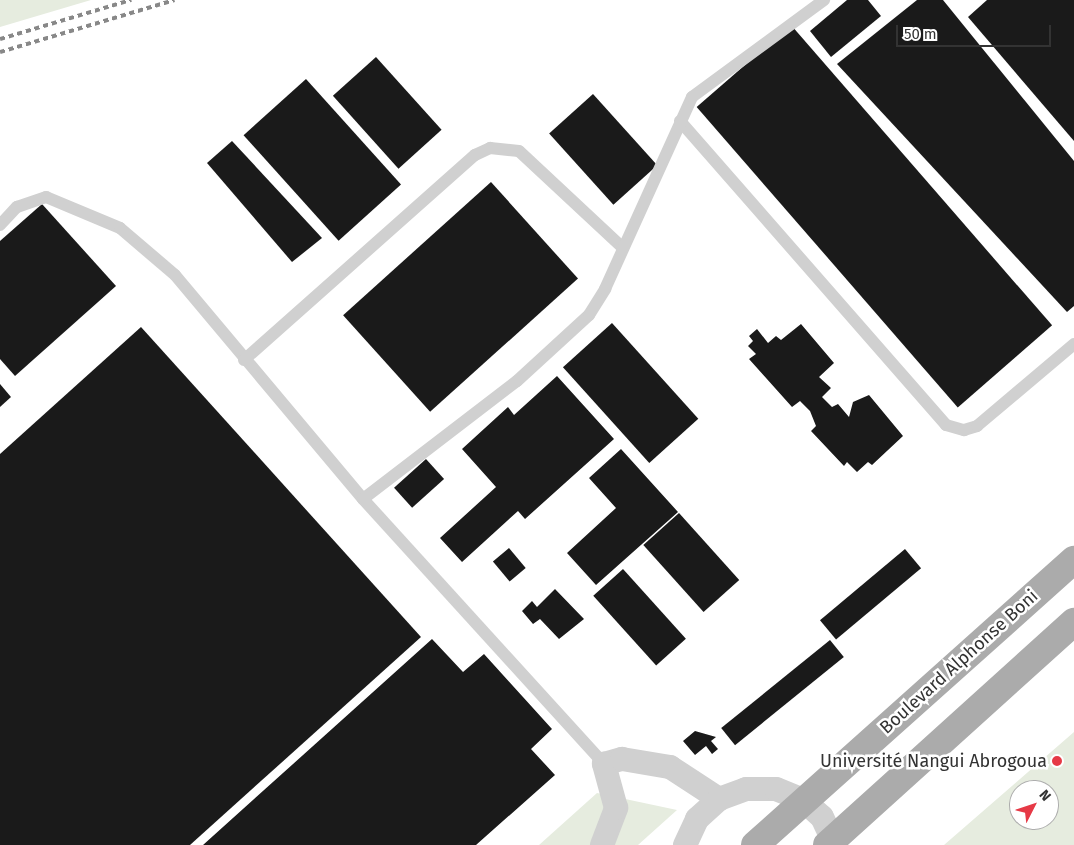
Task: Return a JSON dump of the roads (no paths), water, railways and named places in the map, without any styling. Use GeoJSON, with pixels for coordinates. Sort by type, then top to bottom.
{"type":"FeatureCollection","features":[{"type":"Feature","properties":{"kind":"main road","name":"Boulevard Alphonse Boni"},"geometry":{"type":"LineString","coordinates":[[755,845],[803,800],[1074,560]]}},
{"type":"Feature","properties":{"kind":"main road"},"geometry":{"type":"LineString","coordinates":[[832,843],[1074,622]]}},
{"type":"Feature","properties":{"kind":"street"},"geometry":{"type":"LineString","coordinates":[[602,845],[616,808],[604,764],[622,759],[670,768],[719,799]]}},
{"type":"Feature","properties":{"kind":"street"},"geometry":{"type":"LineString","coordinates":[[685,845],[697,819],[719,799],[746,789],[776,789],[803,800],[822,817],[832,843]]}},
{"type":"Feature","properties":{"kind":"lane"},"geometry":{"type":"LineString","coordinates":[[363,499],[517,381],[565,338],[598,302],[680,120],[698,92],[824,0]]}},
{"type":"Feature","properties":{"kind":"lane"},"geometry":{"type":"LineString","coordinates":[[680,120],[946,425],[964,430],[977,426],[1074,344]]}},
{"type":"Feature","properties":{"kind":"lane"},"geometry":{"type":"LineString","coordinates":[[244,360],[475,155],[490,148],[519,150],[623,248]]}},
{"type":"Feature","properties":{"kind":"lane"},"geometry":{"type":"LineString","coordinates":[[0,225],[18,207],[46,197],[120,228],[175,275],[244,360],[363,499],[604,764]]}},
{"type":"Feature","properties":{"kind":"railway"},"geometry":{"type":"LineString","coordinates":[[0,39],[131,0]]}},
{"type":"Feature","properties":{"kind":"railway"},"geometry":{"type":"LineString","coordinates":[[0,52],[174,0]]}},
{"type":"Feature","properties":{"kind":"place","name":"Université Nangui Abrogoua"},"geometry":{"type":"Point","coordinates":[1057,761]}}]}
